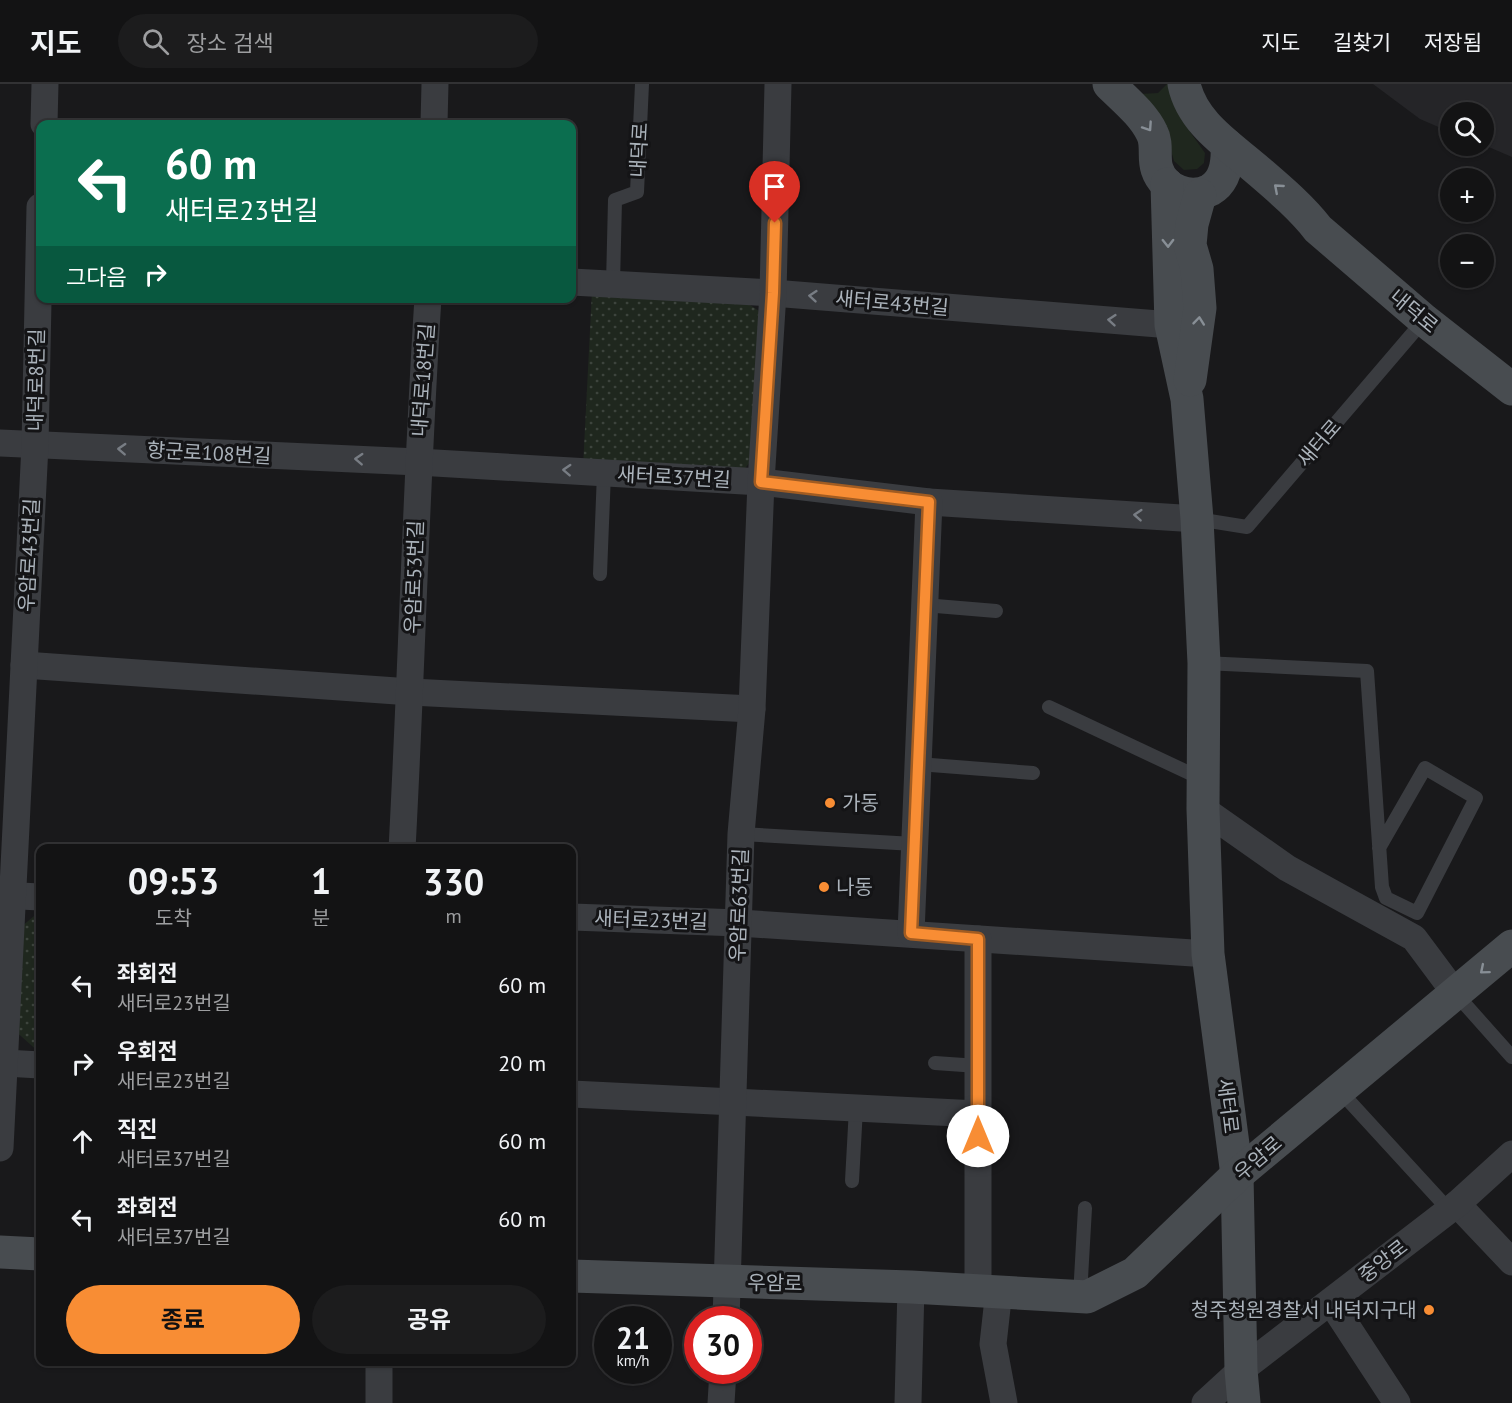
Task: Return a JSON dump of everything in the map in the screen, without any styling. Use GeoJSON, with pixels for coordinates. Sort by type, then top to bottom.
{"type":"FeatureCollection","features":[{"type":"Feature","properties":{"kind":"street"},"geometry":{"type":"LineString","coordinates":[[44,120],[45,84]]}},
{"type":"Feature","properties":{"kind":"street"},"geometry":{"type":"LineString","coordinates":[[434,120],[435,84]]}},
{"type":"Feature","properties":{"kind":"street","name":"우암로63번길"},"geometry":{"type":"LineString","coordinates":[[727,1306],[741,834],[752,709],[761,482],[773,293],[778,84]]}},
{"type":"Feature","properties":{"kind":"street"},"geometry":{"type":"LineString","coordinates":[[1109,84],[1135,109],[1153,133],[1157,172],[1167,184],[1185,195],[1200,195],[1214,188],[1226,159]]}},
{"type":"Feature","properties":{"kind":"street"},"geometry":{"type":"LineString","coordinates":[[1119,84],[1127,84]]}},
{"type":"Feature","properties":{"kind":"street","name":"내덕로"},"geometry":{"type":"LineString","coordinates":[[1184,84],[1186,95],[1197,115],[1226,159],[1304,211],[1318,229],[1424,320],[1512,389]]}},
{"type":"Feature","properties":{"kind":"street"},"geometry":{"type":"LineString","coordinates":[[1167,184],[1171,325],[1187,399]]}},
{"type":"Feature","properties":{"kind":"street"},"geometry":{"type":"LineString","coordinates":[[1187,399],[1200,308],[1197,269],[1190,245],[1192,224],[1200,195]]}},
{"type":"Feature","properties":{"kind":"street","name":"새터로43번길"},"geometry":{"type":"LineString","coordinates":[[576,282],[773,293],[1171,325]]}},
{"type":"Feature","properties":{"kind":"street","name":"내덕로8번길"},"geometry":{"type":"LineString","coordinates":[[35,445],[39,303]]}},
{"type":"Feature","properties":{"kind":"street","name":"내덕로18번길"},"geometry":{"type":"LineString","coordinates":[[418,462],[428,303]]}},
{"type":"Feature","properties":{"kind":"street","name":"새터로"},"geometry":{"type":"LineString","coordinates":[[1187,399],[1197,519],[1204,663],[1203,795],[1208,954],[1237,1175],[1241,1370],[1244,1403]]}},
{"type":"Feature","properties":{"kind":"street","name":"향군로108번길"},"geometry":{"type":"LineString","coordinates":[[0,443],[418,462]]}},
{"type":"Feature","properties":{"kind":"street","name":"우암로43번길"},"geometry":{"type":"LineString","coordinates":[[0,1148],[5,1063],[6,895],[24,665],[35,445]]}},
{"type":"Feature","properties":{"kind":"street","name":"새터로37번길"},"geometry":{"type":"LineString","coordinates":[[418,462],[761,482],[929,502],[1197,519]]}},
{"type":"Feature","properties":{"kind":"street","name":"우암로53번길"},"geometry":{"type":"LineString","coordinates":[[402,844],[411,692],[418,462]]}},
{"type":"Feature","properties":{"kind":"street"},"geometry":{"type":"LineString","coordinates":[[911,933],[929,502]]}},
{"type":"Feature","properties":{"kind":"street"},"geometry":{"type":"LineString","coordinates":[[24,665],[411,692],[752,709]]}},
{"type":"Feature","properties":{"kind":"street"},"geometry":{"type":"LineString","coordinates":[[1203,795],[1287,868],[1414,938],[1455,993]]}},
{"type":"Feature","properties":{"kind":"street"},"geometry":{"type":"LineString","coordinates":[[6,895],[36,897]]}},
{"type":"Feature","properties":{"kind":"street","name":"새터로23번길"},"geometry":{"type":"LineString","coordinates":[[576,917],[739,923],[911,933],[1208,954]]}},
{"type":"Feature","properties":{"kind":"street"},"geometry":{"type":"LineString","coordinates":[[978,939],[978,1114],[988,1290],[993,1344],[1004,1403]]}},
{"type":"Feature","properties":{"kind":"street","name":"우암로"},"geometry":{"type":"LineString","coordinates":[[576,1276],[988,1290],[1087,1297],[1135,1273],[1237,1175],[1512,946]]}},
{"type":"Feature","properties":{"kind":"street"},"geometry":{"type":"LineString","coordinates":[[5,1063],[36,1065]]}},
{"type":"Feature","properties":{"kind":"street"},"geometry":{"type":"LineString","coordinates":[[582,1094],[978,1114]]}},
{"type":"Feature","properties":{"kind":"street","name":"중앙로"},"geometry":{"type":"LineString","coordinates":[[1205,1403],[1241,1370],[1453,1207],[1512,1154]]}},
{"type":"Feature","properties":{"kind":"street"},"geometry":{"type":"LineString","coordinates":[[1453,1207],[1512,1262]]}},
{"type":"Feature","properties":{"kind":"street"},"geometry":{"type":"LineString","coordinates":[[0,1252],[36,1254]]}},
{"type":"Feature","properties":{"kind":"street"},"geometry":{"type":"LineString","coordinates":[[908,1403],[911,1287]]}},
{"type":"Feature","properties":{"kind":"street"},"geometry":{"type":"LineString","coordinates":[[1331,1302],[1397,1403]]}},
{"type":"Feature","properties":{"kind":"street"},"geometry":{"type":"LineString","coordinates":[[379,1366],[379,1403]]}},
{"type":"Feature","properties":{"kind":"street"},"geometry":{"type":"LineString","coordinates":[[720,1403],[722,1384]]}},
{"type":"Feature","properties":{"kind":"lane","name":"내덕로"},"geometry":{"type":"LineString","coordinates":[[613,284],[615,200],[638,192],[642,84]]}},
{"type":"Feature","properties":{"kind":"lane","name":"새터로"},"geometry":{"type":"LineString","coordinates":[[1197,519],[1247,527],[1424,320]]}},
{"type":"Feature","properties":{"kind":"lane"},"geometry":{"type":"LineString","coordinates":[[600,574],[603,472]]}},
{"type":"Feature","properties":{"kind":"lane"},"geometry":{"type":"LineString","coordinates":[[924,605],[996,611]]}},
{"type":"Feature","properties":{"kind":"lane"},"geometry":{"type":"LineString","coordinates":[[1204,663],[1367,671],[1379,848],[1382,887],[1386,898],[1417,913],[1476,798],[1425,768],[1379,848]]}},
{"type":"Feature","properties":{"kind":"lane"},"geometry":{"type":"LineString","coordinates":[[1049,707],[1203,795]]}},
{"type":"Feature","properties":{"kind":"lane"},"geometry":{"type":"LineString","coordinates":[[918,764],[1033,773]]}},
{"type":"Feature","properties":{"kind":"lane"},"geometry":{"type":"LineString","coordinates":[[741,834],[915,844]]}},
{"type":"Feature","properties":{"kind":"lane"},"geometry":{"type":"LineString","coordinates":[[1455,993],[1512,1057]]}},
{"type":"Feature","properties":{"kind":"lane"},"geometry":{"type":"LineString","coordinates":[[935,1063],[978,1066]]}},
{"type":"Feature","properties":{"kind":"lane"},"geometry":{"type":"LineString","coordinates":[[1338,1090],[1453,1207]]}},
{"type":"Feature","properties":{"kind":"lane"},"geometry":{"type":"LineString","coordinates":[[852,1181],[856,1108]]}},
{"type":"Feature","properties":{"kind":"lane"},"geometry":{"type":"LineString","coordinates":[[1080,1296],[1085,1208]]}},
{"type":"Feature","properties":{"kind":"shaded area"},"geometry":{"type":"Polygon","coordinates":[[[1169,84],[1181,119],[1205,153],[1204,163],[1197,169],[1184,170],[1174,161],[1166,133],[1139,94],[1158,93],[1169,84]]]}},
{"type":"Feature","properties":{"kind":"shaded area"},"geometry":{"type":"Polygon","coordinates":[[[1373,84],[1512,84],[1512,157],[1494,149],[1494,102],[1440,102],[1440,128],[1420,119],[1373,84]]]}},
{"type":"Feature","properties":{"kind":"shaded area"},"geometry":{"type":"Polygon","coordinates":[[[592,291],[741,299],[759,311],[753,458],[740,475],[583,467],[592,291]]]}},
{"type":"Feature","properties":{"kind":"shaded area"},"geometry":{"type":"Polygon","coordinates":[[[36,914],[36,1049],[13,1029],[21,927],[36,914]]]}},
{"type":"Feature","properties":{"kind":"place","name":"가동"},"geometry":{"type":"Point","coordinates":[830,803]}},
{"type":"Feature","properties":{"kind":"place","name":"나동"},"geometry":{"type":"Point","coordinates":[824,887]}},
{"type":"Feature","properties":{"kind":"place","name":"청주청원경찰서 내덕지구대"},"geometry":{"type":"Point","coordinates":[1429,1310]}},
{"type":"Feature","properties":{"kind":"route"},"geometry":{"type":"LineString","coordinates":[[775,223],[761,482],[929,502],[911,933],[978,939],[978,1136]]}}]}
